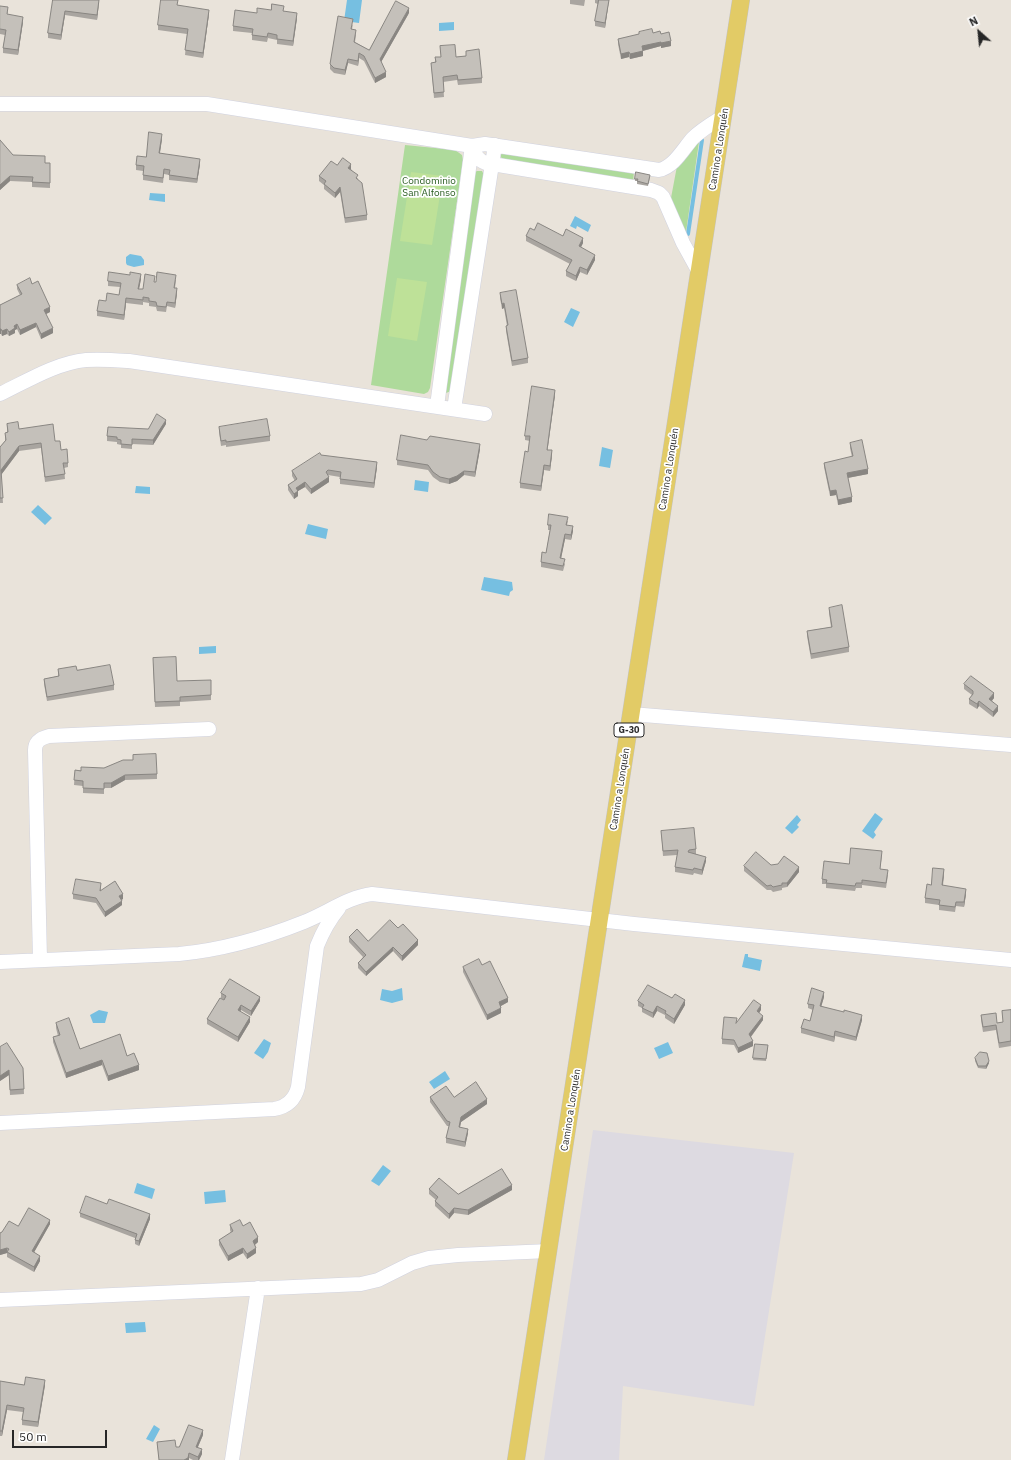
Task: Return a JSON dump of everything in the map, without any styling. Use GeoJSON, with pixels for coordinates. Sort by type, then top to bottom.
{"type":"FeatureCollection","features":[{"type":"Feature","properties":{"kind":"main road","name":"Camino a Lonquén"},"geometry":{"type":"LineString","coordinates":[[516,1460],[700,274],[741,0]]}},
{"type":"Feature","properties":{"kind":"street"},"geometry":{"type":"LineString","coordinates":[[0,104],[207,104],[472,146],[485,144],[495,145],[646,169],[658,170],[668,166]]}},
{"type":"Feature","properties":{"kind":"street"},"geometry":{"type":"LineString","coordinates":[[700,274],[683,243],[661,191],[664,172],[668,166],[705,127],[724,116]]}},
{"type":"Feature","properties":{"kind":"street"},"geometry":{"type":"LineString","coordinates":[[454,409],[495,145]]}},
{"type":"Feature","properties":{"kind":"street"},"geometry":{"type":"LineString","coordinates":[[472,146],[474,154],[478,160],[492,165],[651,190],[659,193],[663,198]]}},
{"type":"Feature","properties":{"kind":"street"},"geometry":{"type":"LineString","coordinates":[[436,406],[472,146]]}},
{"type":"Feature","properties":{"kind":"street"},"geometry":{"type":"LineString","coordinates":[[0,394],[64,365],[85,360],[129,361],[485,414]]}},
{"type":"Feature","properties":{"kind":"street"},"geometry":{"type":"LineString","coordinates":[[631,714],[1011,744]]}},
{"type":"Feature","properties":{"kind":"street"},"geometry":{"type":"LineString","coordinates":[[40,960],[34,750],[37,742],[42,738],[49,736],[209,729]]}},
{"type":"Feature","properties":{"kind":"street"},"geometry":{"type":"LineString","coordinates":[[0,962],[203,952],[224,948],[282,930],[342,905],[358,896],[372,894],[600,920],[1011,960]]}},
{"type":"Feature","properties":{"kind":"street"},"geometry":{"type":"LineString","coordinates":[[0,1123],[274,1109],[284,1106],[294,1096],[298,1087],[317,946],[328,922],[342,905]]}},
{"type":"Feature","properties":{"kind":"street"},"geometry":{"type":"LineString","coordinates":[[0,1300],[361,1284],[378,1280],[412,1263],[429,1258],[458,1255],[549,1251]]}},
{"type":"Feature","properties":{"kind":"street"},"geometry":{"type":"LineString","coordinates":[[232,1460],[258,1288]]}},
{"type":"Feature","properties":{"kind":"shaded area"},"geometry":{"type":"Polygon","coordinates":[[[593,1130],[794,1153],[754,1406],[623,1386],[619,1460],[544,1460],[593,1130]]]}},
{"type":"Feature","properties":{"kind":"green space"},"geometry":{"type":"Polygon","coordinates":[[[699,142],[686,233],[672,204],[671,198],[677,166],[699,142]]]}},
{"type":"Feature","properties":{"kind":"green space","name":"Condominio San Alfonso"},"geometry":{"type":"Polygon","coordinates":[[[405,145],[455,150],[462,155],[463,160],[430,388],[428,392],[424,394],[371,385],[405,145]]]}},
{"type":"Feature","properties":{"kind":"green space"},"geometry":{"type":"Polygon","coordinates":[[[501,153],[634,171],[633,183],[503,161],[501,153]]]}},
{"type":"Feature","properties":{"kind":"green space"},"geometry":{"type":"Polygon","coordinates":[[[482,171],[484,175],[451,391],[446,393],[444,392],[475,172],[482,171]]]}},
{"type":"Feature","properties":{"kind":"green space"},"geometry":{"type":"Polygon","coordinates":[[[411,172],[443,176],[432,245],[400,241],[411,172]]]}},
{"type":"Feature","properties":{"kind":"green space"},"geometry":{"type":"Polygon","coordinates":[[[397,278],[427,282],[417,341],[388,336],[397,278]]]}},
{"type":"Feature","properties":{"kind":"water"},"geometry":{"type":"Polygon","coordinates":[[[347,0],[362,0],[359,23],[344,21],[347,0]]]}},
{"type":"Feature","properties":{"kind":"water"},"geometry":{"type":"Polygon","coordinates":[[[454,22],[454,30],[439,31],[439,23],[454,22]]]}},
{"type":"Feature","properties":{"kind":"water"},"geometry":{"type":"Polygon","coordinates":[[[150,193],[165,194],[165,202],[149,200],[150,193]]]}},
{"type":"Feature","properties":{"kind":"water"},"geometry":{"type":"Polygon","coordinates":[[[575,216],[591,225],[588,232],[577,226],[576,229],[570,226],[575,216]]]}},
{"type":"Feature","properties":{"kind":"water"},"geometry":{"type":"Polygon","coordinates":[[[130,254],[141,256],[144,260],[144,265],[134,267],[127,265],[126,257],[130,254]]]}},
{"type":"Feature","properties":{"kind":"water"},"geometry":{"type":"Polygon","coordinates":[[[571,308],[580,312],[573,327],[564,322],[571,308]]]}},
{"type":"Feature","properties":{"kind":"water"},"geometry":{"type":"Polygon","coordinates":[[[602,447],[613,450],[610,468],[599,466],[602,447]]]}},
{"type":"Feature","properties":{"kind":"water"},"geometry":{"type":"Polygon","coordinates":[[[415,480],[429,482],[428,492],[414,490],[415,480]]]}},
{"type":"Feature","properties":{"kind":"water"},"geometry":{"type":"Polygon","coordinates":[[[136,486],[150,487],[150,494],[135,493],[136,486]]]}},
{"type":"Feature","properties":{"kind":"water"},"geometry":{"type":"Polygon","coordinates":[[[38,505],[52,518],[45,525],[31,512],[38,505]]]}},
{"type":"Feature","properties":{"kind":"water"},"geometry":{"type":"Polygon","coordinates":[[[308,524],[328,529],[326,539],[305,534],[308,524]]]}},
{"type":"Feature","properties":{"kind":"water"},"geometry":{"type":"Polygon","coordinates":[[[484,577],[512,582],[513,590],[510,592],[509,596],[481,590],[484,577]]]}},
{"type":"Feature","properties":{"kind":"water"},"geometry":{"type":"Polygon","coordinates":[[[216,646],[216,653],[199,654],[199,647],[216,646]]]}},
{"type":"Feature","properties":{"kind":"water"},"geometry":{"type":"Polygon","coordinates":[[[875,813],[883,819],[874,832],[876,835],[873,839],[862,831],[875,813]]]}},
{"type":"Feature","properties":{"kind":"water"},"geometry":{"type":"Polygon","coordinates":[[[797,815],[801,820],[797,825],[799,827],[792,834],[785,828],[797,815]]]}},
{"type":"Feature","properties":{"kind":"water"},"geometry":{"type":"Polygon","coordinates":[[[745,954],[748,954],[748,957],[762,960],[760,971],[742,967],[745,954]]]}},
{"type":"Feature","properties":{"kind":"water"},"geometry":{"type":"Polygon","coordinates":[[[402,988],[403,1000],[392,1003],[380,1000],[382,989],[392,991],[402,988]]]}},
{"type":"Feature","properties":{"kind":"water"},"geometry":{"type":"Polygon","coordinates":[[[99,1010],[108,1012],[105,1023],[93,1023],[90,1015],[99,1010]]]}},
{"type":"Feature","properties":{"kind":"water"},"geometry":{"type":"Polygon","coordinates":[[[264,1039],[271,1043],[268,1052],[263,1059],[254,1053],[264,1039]]]}},
{"type":"Feature","properties":{"kind":"water"},"geometry":{"type":"Polygon","coordinates":[[[668,1042],[673,1053],[659,1059],[654,1048],[668,1042]]]}},
{"type":"Feature","properties":{"kind":"water"},"geometry":{"type":"Polygon","coordinates":[[[445,1071],[450,1079],[434,1089],[429,1082],[445,1071]]]}},
{"type":"Feature","properties":{"kind":"water"},"geometry":{"type":"Polygon","coordinates":[[[383,1165],[391,1171],[379,1186],[371,1181],[383,1165]]]}},
{"type":"Feature","properties":{"kind":"water"},"geometry":{"type":"Polygon","coordinates":[[[137,1183],[155,1189],[152,1199],[134,1193],[137,1183]]]}},
{"type":"Feature","properties":{"kind":"water"},"geometry":{"type":"Polygon","coordinates":[[[225,1190],[226,1202],[205,1204],[204,1192],[225,1190]]]}},
{"type":"Feature","properties":{"kind":"water"},"geometry":{"type":"Polygon","coordinates":[[[145,1322],[146,1332],[126,1333],[125,1323],[145,1322]]]}},
{"type":"Feature","properties":{"kind":"water"},"geometry":{"type":"Polygon","coordinates":[[[154,1425],[160,1429],[153,1442],[146,1439],[154,1425]]]}},
{"type":"Feature","properties":{"kind":"building"},"geometry":{"type":"Polygon","coordinates":[[[53,0],[99,0],[97,15],[65,11],[61,35],[48,33],[53,0]]]}},
{"type":"Feature","properties":{"kind":"building"},"geometry":{"type":"Polygon","coordinates":[[[161,0],[178,0],[177,5],[209,10],[203,53],[185,50],[188,29],[158,25],[161,0]]]}},
{"type":"Feature","properties":{"kind":"building"},"geometry":{"type":"Polygon","coordinates":[[[599,0],[609,0],[605,23],[595,21],[599,0]]]}},
{"type":"Feature","properties":{"kind":"building"},"geometry":{"type":"Polygon","coordinates":[[[396,1],[409,8],[380,59],[386,72],[375,78],[364,56],[359,53],[358,61],[348,59],[345,70],[334,68],[330,64],[338,16],[353,19],[351,29],[356,30],[354,42],[369,50],[396,1]]]}},
{"type":"Feature","properties":{"kind":"building"},"geometry":{"type":"Polygon","coordinates":[[[272,4],[284,6],[283,11],[297,13],[293,41],[277,39],[277,35],[268,33],[267,37],[252,35],[253,29],[233,26],[235,10],[257,13],[257,8],[271,10],[272,4]]]}},
{"type":"Feature","properties":{"kind":"building"},"geometry":{"type":"Polygon","coordinates":[[[0,6],[8,7],[7,14],[23,17],[18,50],[3,48],[6,30],[0,29],[0,6]]]}},
{"type":"Feature","properties":{"kind":"building"},"geometry":{"type":"Polygon","coordinates":[[[652,29],[653,33],[660,31],[661,34],[669,32],[671,41],[642,46],[643,51],[630,54],[629,52],[621,54],[618,39],[652,29]]]}},
{"type":"Feature","properties":{"kind":"building"},"geometry":{"type":"Polygon","coordinates":[[[455,45],[456,57],[466,56],[466,51],[479,49],[482,78],[458,80],[457,75],[443,77],[444,92],[434,93],[431,63],[436,62],[435,57],[441,57],[440,46],[455,45]]]}},
{"type":"Feature","properties":{"kind":"building"},"geometry":{"type":"Polygon","coordinates":[[[149,132],[162,134],[159,153],[200,159],[197,179],[169,175],[170,170],[164,169],[163,178],[143,175],[144,166],[136,165],[137,156],[146,157],[149,132]]]}},
{"type":"Feature","properties":{"kind":"building"},"geometry":{"type":"Polygon","coordinates":[[[0,140],[13,155],[45,156],[45,163],[50,163],[50,183],[32,182],[33,177],[10,176],[0,185],[0,140]]]}},
{"type":"Feature","properties":{"kind":"building"},"geometry":{"type":"Polygon","coordinates":[[[343,158],[351,164],[348,168],[358,175],[356,178],[362,183],[367,215],[345,218],[340,187],[335,193],[324,184],[326,181],[319,176],[331,161],[337,165],[343,158]]]}},
{"type":"Feature","properties":{"kind":"building"},"geometry":{"type":"Polygon","coordinates":[[[636,172],[650,175],[648,184],[635,179],[636,172]]]}},
{"type":"Feature","properties":{"kind":"building"},"geometry":{"type":"Polygon","coordinates":[[[538,223],[563,236],[566,229],[583,238],[579,246],[595,255],[587,270],[580,267],[576,276],[566,271],[572,260],[526,236],[530,228],[534,230],[538,223]]]}},
{"type":"Feature","properties":{"kind":"building"},"geometry":{"type":"Polygon","coordinates":[[[109,272],[130,275],[130,272],[141,274],[138,289],[143,289],[145,274],[155,276],[154,282],[156,282],[157,272],[176,275],[174,288],[177,288],[175,303],[167,302],[166,307],[157,306],[156,302],[149,301],[149,298],[143,297],[143,300],[126,298],[124,315],[97,311],[99,300],[106,301],[107,293],[119,295],[121,283],[108,281],[109,272]]]}},
{"type":"Feature","properties":{"kind":"building"},"geometry":{"type":"Polygon","coordinates":[[[30,278],[32,284],[38,281],[50,307],[44,310],[53,328],[41,334],[36,323],[20,330],[17,324],[14,326],[15,328],[9,332],[7,329],[2,331],[0,329],[0,305],[22,294],[17,285],[30,278]]]}},
{"type":"Feature","properties":{"kind":"building"},"geometry":{"type":"Polygon","coordinates":[[[516,290],[528,358],[512,361],[506,326],[508,325],[504,303],[502,304],[500,293],[516,290]]]}},
{"type":"Feature","properties":{"kind":"building"},"geometry":{"type":"Polygon","coordinates":[[[532,386],[555,390],[547,450],[552,450],[550,466],[544,465],[541,486],[520,483],[525,451],[528,452],[530,436],[525,436],[532,386]]]}},
{"type":"Feature","properties":{"kind":"building"},"geometry":{"type":"Polygon","coordinates":[[[157,414],[166,420],[153,440],[132,439],[132,445],[121,444],[121,440],[117,439],[117,437],[107,436],[108,427],[148,429],[157,414]]]}},
{"type":"Feature","properties":{"kind":"building"},"geometry":{"type":"Polygon","coordinates":[[[267,419],[270,436],[226,442],[226,440],[221,441],[219,427],[267,419]]]}},
{"type":"Feature","properties":{"kind":"building"},"geometry":{"type":"Polygon","coordinates":[[[18,422],[19,429],[53,424],[55,441],[60,441],[61,450],[67,449],[68,463],[63,463],[65,474],[45,477],[41,443],[19,446],[1,470],[3,498],[0,498],[0,447],[6,440],[5,433],[8,432],[7,424],[18,422]]]}},
{"type":"Feature","properties":{"kind":"building"},"geometry":{"type":"Polygon","coordinates":[[[401,435],[427,440],[430,436],[480,444],[475,472],[464,471],[449,479],[440,477],[433,472],[428,465],[397,460],[401,435]]]}},
{"type":"Feature","properties":{"kind":"building"},"geometry":{"type":"Polygon","coordinates":[[[862,440],[868,469],[847,473],[852,497],[838,500],[836,490],[830,491],[824,463],[853,456],[850,443],[862,440]]]}},
{"type":"Feature","properties":{"kind":"building"},"geometry":{"type":"Polygon","coordinates":[[[320,453],[321,455],[377,462],[374,483],[340,479],[341,472],[328,470],[326,472],[329,477],[311,489],[305,482],[296,488],[298,491],[294,494],[288,485],[297,479],[292,471],[320,453]]]}},
{"type":"Feature","properties":{"kind":"building"},"geometry":{"type":"Polygon","coordinates":[[[549,514],[568,517],[566,525],[573,526],[571,535],[565,534],[560,558],[565,559],[563,566],[541,562],[542,552],[546,553],[551,525],[548,525],[549,514]]]}},
{"type":"Feature","properties":{"kind":"building"},"geometry":{"type":"Polygon","coordinates":[[[842,605],[849,647],[811,654],[807,631],[832,627],[829,608],[842,605]]]}},
{"type":"Feature","properties":{"kind":"building"},"geometry":{"type":"Polygon","coordinates":[[[176,657],[177,681],[211,680],[211,695],[180,697],[180,701],[155,702],[153,658],[176,657]]]}},
{"type":"Feature","properties":{"kind":"building"},"geometry":{"type":"Polygon","coordinates":[[[110,665],[114,685],[47,697],[44,679],[59,676],[58,669],[76,666],[77,670],[110,665]]]}},
{"type":"Feature","properties":{"kind":"building"},"geometry":{"type":"Polygon","coordinates":[[[971,676],[994,693],[989,699],[998,706],[993,712],[979,701],[977,704],[969,699],[973,694],[973,691],[964,684],[971,676]]]}},
{"type":"Feature","properties":{"kind":"building"},"geometry":{"type":"Polygon","coordinates":[[[156,754],[157,774],[125,775],[111,783],[104,783],[104,789],[83,788],[83,781],[74,780],[75,770],[81,771],[81,767],[104,768],[123,760],[133,760],[133,755],[156,754]]]}},
{"type":"Feature","properties":{"kind":"building"},"geometry":{"type":"Polygon","coordinates":[[[694,828],[696,849],[689,850],[688,852],[706,857],[702,870],[675,867],[678,850],[663,851],[661,831],[694,828]]]}},
{"type":"Feature","properties":{"kind":"building"},"geometry":{"type":"Polygon","coordinates":[[[851,848],[882,851],[880,869],[888,870],[886,883],[862,880],[862,883],[856,883],[855,886],[826,883],[827,880],[822,879],[824,861],[849,864],[851,848]]]}},
{"type":"Feature","properties":{"kind":"building"},"geometry":{"type":"Polygon","coordinates":[[[756,852],[771,865],[778,864],[784,856],[799,867],[787,883],[782,883],[782,885],[773,887],[771,885],[767,886],[744,866],[756,852]]]}},
{"type":"Feature","properties":{"kind":"building"},"geometry":{"type":"Polygon","coordinates":[[[933,868],[944,869],[942,885],[966,889],[964,902],[956,902],[955,907],[939,905],[940,900],[925,898],[927,884],[931,885],[933,868]]]}},
{"type":"Feature","properties":{"kind":"building"},"geometry":{"type":"Polygon","coordinates":[[[76,879],[101,883],[100,891],[115,881],[123,894],[119,896],[122,901],[105,912],[96,898],[73,894],[76,879]]]}},
{"type":"Feature","properties":{"kind":"building"},"geometry":{"type":"Polygon","coordinates":[[[390,920],[398,928],[403,924],[418,940],[402,956],[393,947],[366,972],[358,963],[366,955],[349,937],[357,929],[368,941],[390,920]]]}},
{"type":"Feature","properties":{"kind":"building"},"geometry":{"type":"Polygon","coordinates":[[[479,959],[482,965],[490,961],[508,998],[499,1002],[501,1008],[487,1015],[463,967],[479,959]]]}},
{"type":"Feature","properties":{"kind":"building"},"geometry":{"type":"Polygon","coordinates":[[[230,979],[260,997],[251,1011],[241,1005],[238,1010],[250,1017],[238,1037],[207,1019],[220,998],[224,1000],[226,996],[221,993],[230,979]]]}},
{"type":"Feature","properties":{"kind":"building"},"geometry":{"type":"Polygon","coordinates":[[[648,985],[672,998],[675,994],[685,1000],[674,1019],[665,1013],[666,1011],[657,1006],[653,1013],[642,1008],[644,1005],[638,1001],[648,985]]]}},
{"type":"Feature","properties":{"kind":"building"},"geometry":{"type":"Polygon","coordinates":[[[812,988],[824,992],[820,1006],[862,1015],[856,1037],[835,1031],[834,1037],[801,1028],[804,1019],[810,1021],[814,1005],[808,1004],[812,988]]]}},
{"type":"Feature","properties":{"kind":"building"},"geometry":{"type":"Polygon","coordinates":[[[754,1000],[761,1005],[757,1011],[763,1016],[749,1034],[753,1041],[738,1048],[734,1040],[722,1039],[724,1017],[737,1018],[736,1023],[754,1000]]]}},
{"type":"Feature","properties":{"kind":"building"},"geometry":{"type":"Polygon","coordinates":[[[1011,1010],[1011,1041],[999,1043],[996,1025],[983,1027],[981,1015],[996,1013],[997,1023],[1003,1022],[1002,1011],[1011,1010]]]}},
{"type":"Feature","properties":{"kind":"building"},"geometry":{"type":"Polygon","coordinates":[[[69,1018],[80,1049],[120,1034],[127,1056],[134,1053],[139,1065],[108,1076],[102,1060],[66,1073],[53,1037],[60,1035],[56,1023],[69,1018]]]}},
{"type":"Feature","properties":{"kind":"building"},"geometry":{"type":"Polygon","coordinates":[[[7,1043],[23,1068],[24,1089],[10,1090],[9,1070],[0,1076],[0,1047],[7,1043]]]}},
{"type":"Feature","properties":{"kind":"building"},"geometry":{"type":"Polygon","coordinates":[[[755,1044],[768,1045],[766,1059],[753,1058],[755,1044]]]}},
{"type":"Feature","properties":{"kind":"building"},"geometry":{"type":"Polygon","coordinates":[[[980,1052],[987,1053],[989,1061],[986,1066],[978,1066],[975,1058],[980,1052]]]}},
{"type":"Feature","properties":{"kind":"building"},"geometry":{"type":"Polygon","coordinates":[[[476,1082],[487,1099],[461,1117],[459,1127],[468,1129],[465,1142],[446,1138],[450,1122],[447,1121],[430,1097],[446,1086],[454,1097],[476,1082]]]}},
{"type":"Feature","properties":{"kind":"building"},"geometry":{"type":"Polygon","coordinates":[[[502,1169],[512,1185],[468,1210],[454,1208],[449,1214],[435,1201],[438,1197],[429,1189],[439,1178],[458,1194],[502,1169]]]}},
{"type":"Feature","properties":{"kind":"building"},"geometry":{"type":"Polygon","coordinates":[[[86,1196],[107,1204],[109,1199],[150,1214],[139,1241],[135,1240],[137,1234],[80,1213],[86,1196]]]}},
{"type":"Feature","properties":{"kind":"building"},"geometry":{"type":"Polygon","coordinates":[[[29,1208],[50,1220],[32,1251],[40,1256],[34,1267],[7,1252],[9,1249],[7,1248],[0,1250],[0,1233],[9,1221],[18,1226],[29,1208]]]}},
{"type":"Feature","properties":{"kind":"building"},"geometry":{"type":"Polygon","coordinates":[[[240,1220],[243,1226],[250,1222],[258,1237],[253,1241],[256,1248],[247,1254],[243,1248],[228,1256],[219,1240],[233,1231],[230,1225],[240,1220]]]}},
{"type":"Feature","properties":{"kind":"building"},"geometry":{"type":"Polygon","coordinates":[[[26,1377],[45,1380],[38,1422],[22,1420],[24,1408],[7,1405],[2,1431],[0,1431],[0,1381],[24,1385],[26,1377]]]}},
{"type":"Feature","properties":{"kind":"building"},"geometry":{"type":"Polygon","coordinates":[[[189,1425],[203,1430],[196,1447],[202,1449],[198,1457],[189,1453],[188,1458],[184,1460],[159,1460],[157,1442],[175,1440],[176,1447],[179,1447],[189,1425]]]}},
{"type":"Feature","properties":{"kind":"waterway"},"geometry":{"type":"LineString","coordinates":[[688,234],[702,140]]}}]}
